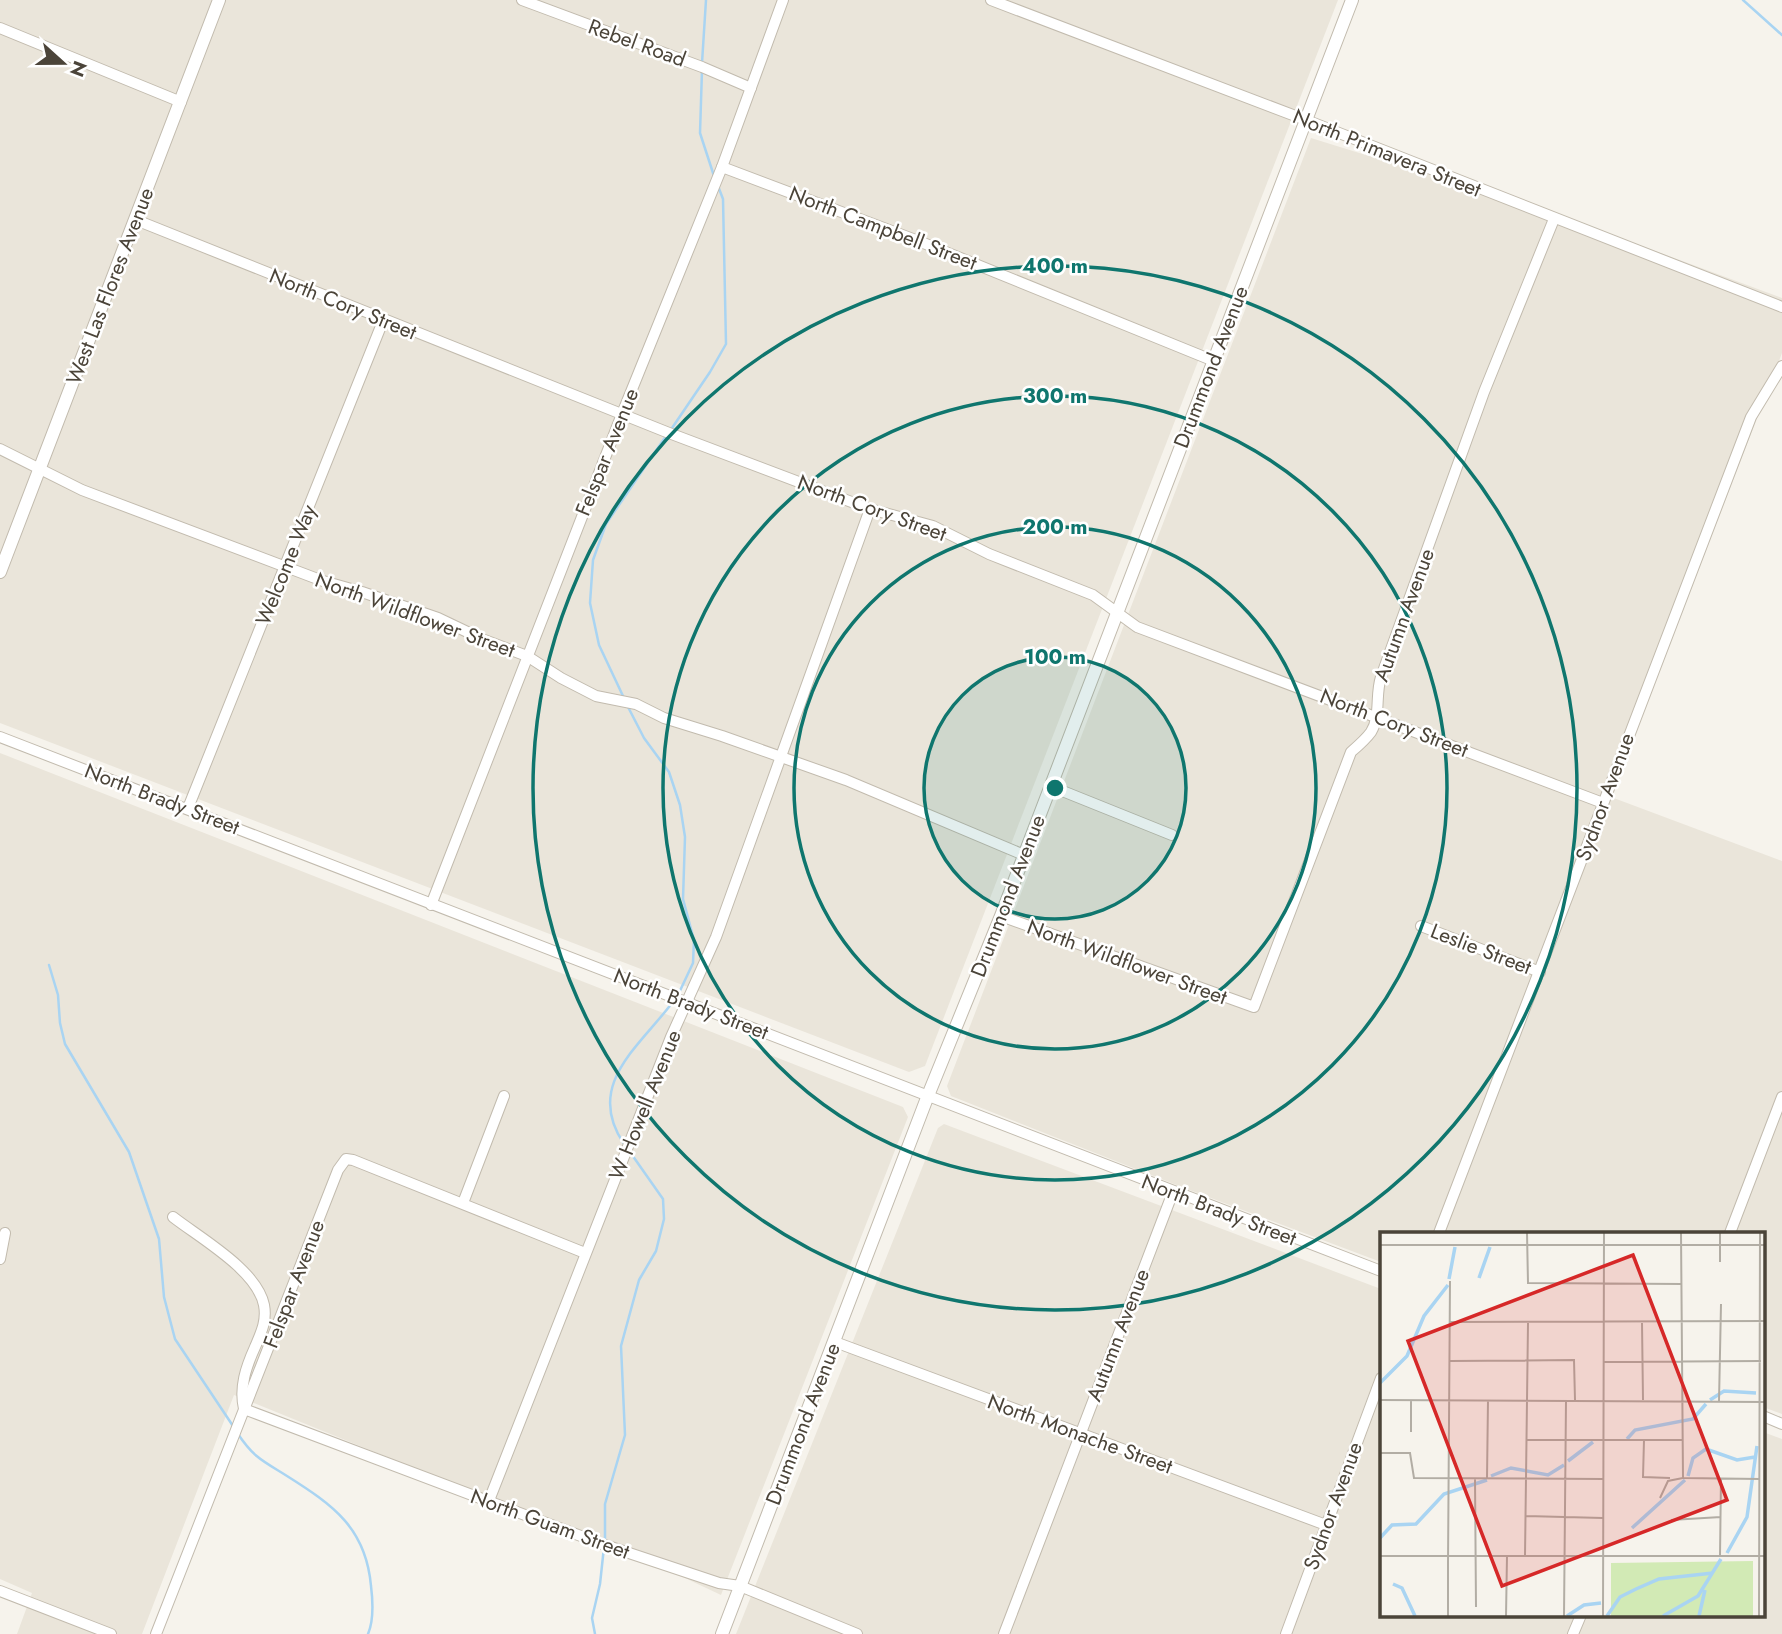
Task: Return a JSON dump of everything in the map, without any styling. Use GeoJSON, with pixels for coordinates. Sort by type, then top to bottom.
{"type":"FeatureCollection","features":[{"type":"Feature","properties":{"kind":"street","name":"West Las Flores Avenue"},"geometry":{"type":"LineString","coordinates":[[0,572],[219,0]]}},
{"type":"Feature","properties":{"kind":"street","name":"Rebel Road"},"geometry":{"type":"LineString","coordinates":[[522,0],[751,88]]}},
{"type":"Feature","properties":{"kind":"street","name":"Felspar Avenue"},"geometry":{"type":"LineString","coordinates":[[431,905],[622,414],[722,167],[783,0]]}},
{"type":"Feature","properties":{"kind":"street","name":"North Primavera Street"},"geometry":{"type":"LineString","coordinates":[[991,0],[1306,120],[1782,307]]}},
{"type":"Feature","properties":{"kind":"street","name":"Drummond Avenue"},"geometry":{"type":"LineString","coordinates":[[722,1634],[1352,0]]}},
{"type":"Feature","properties":{"kind":"street"},"geometry":{"type":"LineString","coordinates":[[0,28],[181,102]]}},
{"type":"Feature","properties":{"kind":"street","name":"North Campbell Street"},"geometry":{"type":"LineString","coordinates":[[722,167],[921,242],[1214,361]]}},
{"type":"Feature","properties":{"kind":"street","name":"Autumn Avenue"},"geometry":{"type":"LineString","coordinates":[[1254,1007],[1351,752],[1372,730],[1377,716],[1377,690],[1381,677],[1484,392],[1554,219]]}},
{"type":"Feature","properties":{"kind":"street","name":"North Cory Street"},"geometry":{"type":"LineString","coordinates":[[136,220],[383,321],[622,414],[870,509],[933,526],[989,554],[1093,595],[1137,626],[1169,640],[1603,803]]}},
{"type":"Feature","properties":{"kind":"street","name":"Welcome Way"},"geometry":{"type":"LineString","coordinates":[[188,808],[383,321]]}},
{"type":"Feature","properties":{"kind":"street","name":"Sydnor Avenue"},"geometry":{"type":"LineString","coordinates":[[1439,1232],[1751,417],[1782,366]]}},
{"type":"Feature","properties":{"kind":"street","name":"North Wildflower Street"},"geometry":{"type":"LineString","coordinates":[[0,449],[82,490],[286,567],[438,618],[527,656],[596,696],[636,704],[664,718],[846,780],[1024,855]]}},
{"type":"Feature","properties":{"kind":"street","name":"W Howell Avenue"},"geometry":{"type":"LineString","coordinates":[[488,1503],[671,1037],[716,937],[870,509]]}},
{"type":"Feature","properties":{"kind":"street","name":"North Brady Street"},"geometry":{"type":"LineString","coordinates":[[0,737],[927,1098],[1380,1271]]}},
{"type":"Feature","properties":{"kind":"street"},"geometry":{"type":"LineString","coordinates":[[1050,786],[1172,835]]}},
{"type":"Feature","properties":{"kind":"street","name":"North Wildflower Street"},"geometry":{"type":"LineString","coordinates":[[1001,916],[1254,1007]]}},
{"type":"Feature","properties":{"kind":"street","name":"Leslie Street"},"geometry":{"type":"LineString","coordinates":[[1421,926],[1541,972]]}},
{"type":"Feature","properties":{"kind":"street"},"geometry":{"type":"LineString","coordinates":[[504,1096],[463,1203],[584,1253]]}},
{"type":"Feature","properties":{"kind":"street"},"geometry":{"type":"LineString","coordinates":[[1730,1232],[1782,1097]]}},
{"type":"Feature","properties":{"kind":"street","name":"Felspar Avenue"},"geometry":{"type":"LineString","coordinates":[[156,1634],[338,1170],[346,1159],[353,1160],[463,1203]]}},
{"type":"Feature","properties":{"kind":"street","name":"Autumn Avenue"},"geometry":{"type":"LineString","coordinates":[[1004,1634],[1173,1192]]}},
{"type":"Feature","properties":{"kind":"street"},"geometry":{"type":"LineString","coordinates":[[173,1217],[243,1270],[257,1287],[264,1305],[265,1325],[247,1363],[243,1379],[244,1409]]}},
{"type":"Feature","properties":{"kind":"street"},"geometry":{"type":"LineString","coordinates":[[0,1259],[5,1233]]}},
{"type":"Feature","properties":{"kind":"street","name":"North Monache Street"},"geometry":{"type":"LineString","coordinates":[[835,1342],[1326,1525]]}},
{"type":"Feature","properties":{"kind":"street","name":"Sydnor Avenue"},"geometry":{"type":"LineString","coordinates":[[1286,1634],[1380,1381]]}},
{"type":"Feature","properties":{"kind":"street","name":"North Guam Street"},"geometry":{"type":"LineString","coordinates":[[244,1409],[488,1503],[719,1583],[740,1586],[858,1634]]}},
{"type":"Feature","properties":{"kind":"street"},"geometry":{"type":"LineString","coordinates":[[1764,1416],[1782,1424]]}},
{"type":"Feature","properties":{"kind":"street"},"geometry":{"type":"LineString","coordinates":[[0,1591],[111,1634]]}},
{"type":"Feature","properties":{"kind":"street"},"geometry":{"type":"LineString","coordinates":[[1573,1634],[1581,1616]]}},
{"type":"Feature","properties":{"kind":"shaded area"},"geometry":{"type":"Polygon","coordinates":[[[0,0],[1338,0],[925,1066],[909,1072],[0,723],[0,0]]]}},
{"type":"Feature","properties":{"kind":"shaded area"},"geometry":{"type":"Polygon","coordinates":[[[1311,138],[1553,213],[1782,298],[1782,353],[1611,797],[1782,861],[1782,1414],[1764,1407],[1764,1232],[1380,1232],[1380,1262],[951,1096],[947,1086],[1311,138]]]}},
{"type":"Feature","properties":{"kind":"shaded area"},"geometry":{"type":"Polygon","coordinates":[[[0,753],[903,1107],[908,1117],[721,1595],[234,1395],[142,1634],[17,1634],[32,1593],[0,1579],[0,753]]]}},
{"type":"Feature","properties":{"kind":"shaded area"},"geometry":{"type":"Polygon","coordinates":[[[944,1124],[1380,1289],[1380,1616],[1764,1616],[1764,1432],[1782,1439],[1782,1634],[736,1634],[938,1128],[944,1124]]]}},
{"type":"Feature","properties":{"kind":"waterway"},"geometry":{"type":"LineString","coordinates":[[702,63],[706,0]]}},
{"type":"Feature","properties":{"kind":"waterway"},"geometry":{"type":"LineString","coordinates":[[1743,0],[1782,35]]}},
{"type":"Feature","properties":{"kind":"waterway"},"geometry":{"type":"LineString","coordinates":[[702,70],[700,133],[714,176]]}},
{"type":"Feature","properties":{"kind":"waterway"},"geometry":{"type":"LineString","coordinates":[[670,431],[726,344],[723,199],[718,186]]}},
{"type":"Feature","properties":{"kind":"waterway"},"geometry":{"type":"LineString","coordinates":[[623,696],[599,645],[590,603],[593,560],[606,524],[666,436]]}},
{"type":"Feature","properties":{"kind":"waterway"},"geometry":{"type":"LineString","coordinates":[[627,705],[644,738],[669,772],[680,805],[685,837],[683,899],[694,940],[693,963],[678,995]]}},
{"type":"Feature","properties":{"kind":"waterway"},"geometry":{"type":"LineString","coordinates":[[49,965],[58,995],[65,1044],[129,1152],[159,1239],[164,1297],[175,1339],[233,1426]]}},
{"type":"Feature","properties":{"kind":"waterway"},"geometry":{"type":"LineString","coordinates":[[624,1144],[613,1123],[610,1103],[613,1085],[632,1051],[672,1003]]}},
{"type":"Feature","properties":{"kind":"waterway"},"geometry":{"type":"LineString","coordinates":[[605,1540],[605,1504],[625,1435],[621,1346],[639,1280],[656,1251],[664,1219],[663,1199],[630,1152]]}},
{"type":"Feature","properties":{"kind":"waterway"},"geometry":{"type":"LineString","coordinates":[[238,1434],[260,1458],[332,1508],[354,1533],[368,1566],[371,1586],[372,1611],[368,1634]]}},
{"type":"Feature","properties":{"kind":"waterway"},"geometry":{"type":"LineString","coordinates":[[595,1634],[592,1618],[600,1584],[604,1547]]}}]}
